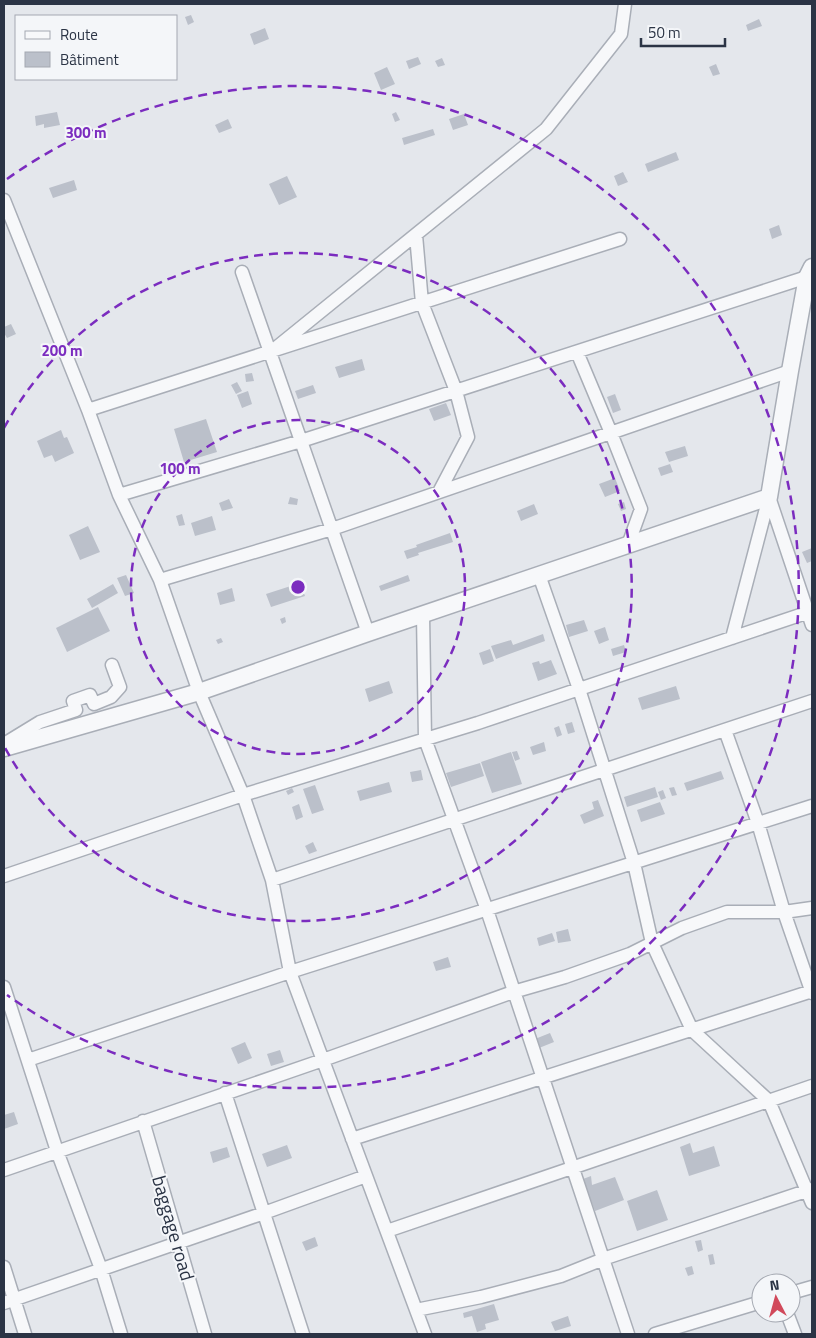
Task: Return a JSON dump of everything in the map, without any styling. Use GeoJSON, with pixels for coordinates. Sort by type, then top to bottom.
{"type":"FeatureCollection","features":[{"type":"Feature","properties":{"kind":"street"},"geometry":{"type":"LineString","coordinates":[[270,352],[546,129],[621,34],[625,4]]}},
{"type":"Feature","properties":{"kind":"street"},"geometry":{"type":"LineString","coordinates":[[4,200],[88,410],[119,495],[160,580],[199,692],[243,795],[272,880],[290,972],[425,1334]]}},
{"type":"Feature","properties":{"kind":"street"},"geometry":{"type":"LineString","coordinates":[[416,235],[422,303],[456,391],[468,438],[439,492]]}},
{"type":"Feature","properties":{"kind":"street"},"geometry":{"type":"LineString","coordinates":[[88,410],[620,239]]}},
{"type":"Feature","properties":{"kind":"street"},"geometry":{"type":"LineString","coordinates":[[242,272],[368,633]]}},
{"type":"Feature","properties":{"kind":"street"},"geometry":{"type":"LineString","coordinates":[[119,495],[301,441],[456,391],[810,272]]}},
{"type":"Feature","properties":{"kind":"street"},"geometry":{"type":"LineString","coordinates":[[732,638],[770,497],[790,371],[810,272]]}},
{"type":"Feature","properties":{"kind":"street"},"geometry":{"type":"LineString","coordinates":[[576,352],[641,509],[628,545]]}},
{"type":"Feature","properties":{"kind":"street"},"geometry":{"type":"LineString","coordinates":[[160,580],[332,529],[790,371]]}},
{"type":"Feature","properties":{"kind":"street"},"geometry":{"type":"LineString","coordinates":[[4,748],[199,692],[770,497]]}},
{"type":"Feature","properties":{"kind":"street"},"geometry":{"type":"LineString","coordinates":[[770,497],[810,612],[812,625]]}},
{"type":"Feature","properties":{"kind":"street"},"geometry":{"type":"LineString","coordinates":[[416,1310],[481,1297],[561,1276],[603,1259],[811,1194],[769,1100],[692,1030],[652,943],[634,863],[579,689],[539,575]]}},
{"type":"Feature","properties":{"kind":"street"},"geometry":{"type":"LineString","coordinates":[[4,876],[243,795],[478,723],[810,612]]}},
{"type":"Feature","properties":{"kind":"street"},"geometry":{"type":"LineString","coordinates":[[423,615],[425,739],[487,910],[628,1334]]}},
{"type":"Feature","properties":{"kind":"street"},"geometry":{"type":"LineString","coordinates":[[4,744],[40,722],[76,710],[73,701],[90,695],[94,704],[111,697],[120,687],[112,664]]}},
{"type":"Feature","properties":{"kind":"street"},"geometry":{"type":"LineString","coordinates":[[272,880],[812,700]]}},
{"type":"Feature","properties":{"kind":"street"},"geometry":{"type":"LineString","coordinates":[[352,1139],[812,992],[784,912],[758,823],[725,730]]}},
{"type":"Feature","properties":{"kind":"street"},"geometry":{"type":"LineString","coordinates":[[28,1060],[290,972],[812,806]]}},
{"type":"Feature","properties":{"kind":"street"},"geometry":{"type":"LineString","coordinates":[[4,1170],[514,992],[565,978],[630,954],[682,928],[727,912],[784,912],[812,908]]}},
{"type":"Feature","properties":{"kind":"street"},"geometry":{"type":"LineString","coordinates":[[4,987],[57,1151],[102,1269],[121,1334]]}},
{"type":"Feature","properties":{"kind":"street"},"geometry":{"type":"LineString","coordinates":[[387,1231],[812,1086]]}},
{"type":"Feature","properties":{"kind":"street"},"geometry":{"type":"LineString","coordinates":[[225,1093],[303,1334]]}},
{"type":"Feature","properties":{"kind":"street","name":"baggage road"},"geometry":{"type":"LineString","coordinates":[[143,1122],[205,1334]]}},
{"type":"Feature","properties":{"kind":"street"},"geometry":{"type":"LineString","coordinates":[[9,1301],[366,1176]]}},
{"type":"Feature","properties":{"kind":"street"},"geometry":{"type":"LineString","coordinates":[[4,1267],[9,1301],[25,1334]]}},
{"type":"Feature","properties":{"kind":"street"},"geometry":{"type":"LineString","coordinates":[[655,1334],[751,1305]]}},
{"type":"Feature","properties":{"kind":"building"},"geometry":{"type":"Polygon","coordinates":[[[191,15],[194,22],[188,25],[185,17],[191,15]]]}},
{"type":"Feature","properties":{"kind":"building"},"geometry":{"type":"Polygon","coordinates":[[[759,19],[762,26],[748,31],[746,25],[759,19]]]}},
{"type":"Feature","properties":{"kind":"building"},"geometry":{"type":"Polygon","coordinates":[[[265,28],[269,39],[254,45],[250,34],[265,28]]]}},
{"type":"Feature","properties":{"kind":"building"},"geometry":{"type":"Polygon","coordinates":[[[418,57],[421,64],[409,69],[406,61],[418,57]]]}},
{"type":"Feature","properties":{"kind":"building"},"geometry":{"type":"Polygon","coordinates":[[[442,58],[445,65],[438,67],[435,61],[442,58]]]}},
{"type":"Feature","properties":{"kind":"building"},"geometry":{"type":"Polygon","coordinates":[[[716,64],[720,74],[713,76],[709,67],[716,64]]]}},
{"type":"Feature","properties":{"kind":"building"},"geometry":{"type":"Polygon","coordinates":[[[387,67],[395,84],[381,90],[374,73],[387,67]]]}},
{"type":"Feature","properties":{"kind":"building"},"geometry":{"type":"Polygon","coordinates":[[[57,112],[60,125],[44,128],[44,124],[36,126],[35,116],[57,112]]]}},
{"type":"Feature","properties":{"kind":"building"},"geometry":{"type":"Polygon","coordinates":[[[396,112],[400,120],[395,122],[392,114],[396,112]]]}},
{"type":"Feature","properties":{"kind":"building"},"geometry":{"type":"Polygon","coordinates":[[[464,114],[468,125],[453,130],[449,119],[464,114]]]}},
{"type":"Feature","properties":{"kind":"building"},"geometry":{"type":"Polygon","coordinates":[[[228,119],[232,128],[219,133],[215,125],[228,119]]]}},
{"type":"Feature","properties":{"kind":"building"},"geometry":{"type":"Polygon","coordinates":[[[433,129],[435,135],[404,145],[402,138],[433,129]]]}},
{"type":"Feature","properties":{"kind":"building"},"geometry":{"type":"Polygon","coordinates":[[[676,152],[679,160],[648,172],[645,164],[676,152]]]}},
{"type":"Feature","properties":{"kind":"building"},"geometry":{"type":"Polygon","coordinates":[[[623,172],[628,182],[618,186],[614,176],[623,172]]]}},
{"type":"Feature","properties":{"kind":"building"},"geometry":{"type":"Polygon","coordinates":[[[287,176],[297,197],[279,205],[269,184],[287,176]]]}},
{"type":"Feature","properties":{"kind":"building"},"geometry":{"type":"Polygon","coordinates":[[[74,180],[77,190],[53,198],[49,188],[74,180]]]}},
{"type":"Feature","properties":{"kind":"building"},"geometry":{"type":"Polygon","coordinates":[[[779,225],[782,235],[772,239],[769,229],[779,225]]]}},
{"type":"Feature","properties":{"kind":"building"},"geometry":{"type":"Polygon","coordinates":[[[11,324],[16,334],[7,338],[4,333],[4,327],[11,324]]]}},
{"type":"Feature","properties":{"kind":"building"},"geometry":{"type":"Polygon","coordinates":[[[362,359],[365,370],[339,378],[335,367],[362,359]]]}},
{"type":"Feature","properties":{"kind":"building"},"geometry":{"type":"Polygon","coordinates":[[[252,373],[254,381],[246,382],[245,374],[252,373]]]}},
{"type":"Feature","properties":{"kind":"building"},"geometry":{"type":"Polygon","coordinates":[[[237,382],[242,391],[236,394],[231,385],[237,382]]]}},
{"type":"Feature","properties":{"kind":"building"},"geometry":{"type":"Polygon","coordinates":[[[313,385],[316,393],[298,399],[295,391],[313,385]]]}},
{"type":"Feature","properties":{"kind":"building"},"geometry":{"type":"Polygon","coordinates":[[[248,391],[252,404],[242,408],[237,395],[248,391]]]}},
{"type":"Feature","properties":{"kind":"building"},"geometry":{"type":"Polygon","coordinates":[[[615,394],[621,410],[613,413],[607,397],[615,394]]]}},
{"type":"Feature","properties":{"kind":"building"},"geometry":{"type":"Polygon","coordinates":[[[446,403],[451,415],[434,421],[429,409],[446,403]]]}},
{"type":"Feature","properties":{"kind":"building"},"geometry":{"type":"Polygon","coordinates":[[[206,419],[217,452],[184,462],[174,429],[206,419]]]}},
{"type":"Feature","properties":{"kind":"building"},"geometry":{"type":"Polygon","coordinates":[[[61,430],[64,438],[67,437],[74,453],[55,462],[52,455],[44,458],[37,441],[61,430]]]}},
{"type":"Feature","properties":{"kind":"building"},"geometry":{"type":"Polygon","coordinates":[[[685,446],[688,456],[669,462],[665,452],[685,446]]]}},
{"type":"Feature","properties":{"kind":"building"},"geometry":{"type":"Polygon","coordinates":[[[670,464],[673,472],[661,476],[658,468],[670,464]]]}},
{"type":"Feature","properties":{"kind":"building"},"geometry":{"type":"Polygon","coordinates":[[[615,478],[620,491],[605,497],[599,484],[615,478]]]}},
{"type":"Feature","properties":{"kind":"building"},"geometry":{"type":"Polygon","coordinates":[[[290,497],[298,499],[297,505],[288,504],[290,497]]]}},
{"type":"Feature","properties":{"kind":"building"},"geometry":{"type":"Polygon","coordinates":[[[229,499],[233,508],[222,511],[219,503],[229,499]]]}},
{"type":"Feature","properties":{"kind":"building"},"geometry":{"type":"Polygon","coordinates":[[[624,502],[626,509],[621,511],[618,504],[624,502]]]}},
{"type":"Feature","properties":{"kind":"building"},"geometry":{"type":"Polygon","coordinates":[[[534,504],[538,514],[521,521],[517,511],[534,504]]]}},
{"type":"Feature","properties":{"kind":"building"},"geometry":{"type":"Polygon","coordinates":[[[182,514],[185,525],[179,526],[176,516],[182,514]]]}},
{"type":"Feature","properties":{"kind":"building"},"geometry":{"type":"Polygon","coordinates":[[[212,516],[216,530],[195,536],[191,523],[212,516]]]}},
{"type":"Feature","properties":{"kind":"building"},"geometry":{"type":"Polygon","coordinates":[[[88,526],[100,552],[80,560],[69,535],[88,526]]]}},
{"type":"Feature","properties":{"kind":"building"},"geometry":{"type":"Polygon","coordinates":[[[450,533],[453,542],[418,553],[419,555],[407,559],[404,551],[450,533]]]}},
{"type":"Feature","properties":{"kind":"building"},"geometry":{"type":"Polygon","coordinates":[[[812,548],[812,561],[807,563],[802,552],[812,548]]]}},
{"type":"Feature","properties":{"kind":"building"},"geometry":{"type":"Polygon","coordinates":[[[126,575],[134,593],[125,596],[117,578],[126,575]]]}},
{"type":"Feature","properties":{"kind":"building"},"geometry":{"type":"Polygon","coordinates":[[[408,575],[410,581],[381,591],[379,586],[408,575]]]}},
{"type":"Feature","properties":{"kind":"building"},"geometry":{"type":"Polygon","coordinates":[[[300,583],[305,596],[271,607],[266,594],[300,583]]]}},
{"type":"Feature","properties":{"kind":"building"},"geometry":{"type":"Polygon","coordinates":[[[113,584],[118,593],[92,608],[87,599],[113,584]]]}},
{"type":"Feature","properties":{"kind":"building"},"geometry":{"type":"Polygon","coordinates":[[[232,588],[235,601],[220,605],[217,593],[232,588]]]}},
{"type":"Feature","properties":{"kind":"building"},"geometry":{"type":"Polygon","coordinates":[[[98,607],[110,631],[67,652],[56,628],[98,607]]]}},
{"type":"Feature","properties":{"kind":"building"},"geometry":{"type":"Polygon","coordinates":[[[285,617],[286,622],[282,624],[280,619],[285,617]]]}},
{"type":"Feature","properties":{"kind":"building"},"geometry":{"type":"Polygon","coordinates":[[[584,620],[588,631],[569,637],[566,625],[584,620]]]}},
{"type":"Feature","properties":{"kind":"building"},"geometry":{"type":"Polygon","coordinates":[[[605,627],[609,640],[599,644],[594,631],[605,627]]]}},
{"type":"Feature","properties":{"kind":"building"},"geometry":{"type":"Polygon","coordinates":[[[543,634],[545,641],[496,659],[491,646],[511,640],[513,645],[543,634]]]}},
{"type":"Feature","properties":{"kind":"building"},"geometry":{"type":"Polygon","coordinates":[[[221,638],[223,642],[218,644],[216,640],[221,638]]]}},
{"type":"Feature","properties":{"kind":"building"},"geometry":{"type":"Polygon","coordinates":[[[624,645],[626,652],[613,656],[611,649],[624,645]]]}},
{"type":"Feature","properties":{"kind":"building"},"geometry":{"type":"Polygon","coordinates":[[[490,649],[494,661],[483,665],[479,653],[490,649]]]}},
{"type":"Feature","properties":{"kind":"building"},"geometry":{"type":"Polygon","coordinates":[[[551,660],[557,674],[538,681],[532,663],[539,661],[540,664],[551,660]]]}},
{"type":"Feature","properties":{"kind":"building"},"geometry":{"type":"Polygon","coordinates":[[[389,681],[393,693],[369,702],[365,689],[389,681]]]}},
{"type":"Feature","properties":{"kind":"building"},"geometry":{"type":"Polygon","coordinates":[[[676,686],[680,699],[642,710],[638,698],[676,686]]]}},
{"type":"Feature","properties":{"kind":"building"},"geometry":{"type":"Polygon","coordinates":[[[572,722],[575,732],[568,734],[565,724],[572,722]]]}},
{"type":"Feature","properties":{"kind":"building"},"geometry":{"type":"Polygon","coordinates":[[[559,726],[562,735],[557,737],[554,728],[559,726]]]}},
{"type":"Feature","properties":{"kind":"building"},"geometry":{"type":"Polygon","coordinates":[[[544,742],[546,751],[533,755],[530,747],[544,742]]]}},
{"type":"Feature","properties":{"kind":"building"},"geometry":{"type":"Polygon","coordinates":[[[517,751],[520,759],[515,761],[512,752],[517,751]]]}},
{"type":"Feature","properties":{"kind":"building"},"geometry":{"type":"Polygon","coordinates":[[[511,752],[522,784],[492,793],[481,762],[511,752]]]}},
{"type":"Feature","properties":{"kind":"building"},"geometry":{"type":"Polygon","coordinates":[[[480,763],[484,776],[451,787],[446,773],[480,763]]]}},
{"type":"Feature","properties":{"kind":"building"},"geometry":{"type":"Polygon","coordinates":[[[421,770],[423,780],[412,782],[410,772],[421,770]]]}},
{"type":"Feature","properties":{"kind":"building"},"geometry":{"type":"Polygon","coordinates":[[[721,771],[724,779],[687,791],[684,783],[721,771]]]}},
{"type":"Feature","properties":{"kind":"building"},"geometry":{"type":"Polygon","coordinates":[[[389,782],[392,792],[360,801],[357,791],[389,782]]]}},
{"type":"Feature","properties":{"kind":"building"},"geometry":{"type":"Polygon","coordinates":[[[315,785],[324,810],[312,814],[303,789],[315,785]]]}},
{"type":"Feature","properties":{"kind":"building"},"geometry":{"type":"Polygon","coordinates":[[[655,787],[658,797],[627,807],[624,797],[655,787]]]}},
{"type":"Feature","properties":{"kind":"building"},"geometry":{"type":"Polygon","coordinates":[[[674,787],[677,795],[672,796],[669,788],[674,787]]]}},
{"type":"Feature","properties":{"kind":"building"},"geometry":{"type":"Polygon","coordinates":[[[292,788],[294,792],[288,795],[286,791],[292,788]]]}},
{"type":"Feature","properties":{"kind":"building"},"geometry":{"type":"Polygon","coordinates":[[[663,790],[666,798],[661,800],[658,792],[663,790]]]}},
{"type":"Feature","properties":{"kind":"building"},"geometry":{"type":"Polygon","coordinates":[[[598,800],[604,816],[584,824],[580,815],[594,809],[592,802],[598,800]]]}},
{"type":"Feature","properties":{"kind":"building"},"geometry":{"type":"Polygon","coordinates":[[[660,802],[665,814],[641,822],[637,810],[660,802]]]}},
{"type":"Feature","properties":{"kind":"building"},"geometry":{"type":"Polygon","coordinates":[[[299,804],[303,817],[296,820],[292,807],[299,804]]]}},
{"type":"Feature","properties":{"kind":"building"},"geometry":{"type":"Polygon","coordinates":[[[313,842],[317,851],[309,854],[305,846],[313,842]]]}},
{"type":"Feature","properties":{"kind":"building"},"geometry":{"type":"Polygon","coordinates":[[[568,929],[571,941],[558,943],[556,932],[568,929]]]}},
{"type":"Feature","properties":{"kind":"building"},"geometry":{"type":"Polygon","coordinates":[[[552,933],[555,941],[539,946],[537,938],[552,933]]]}},
{"type":"Feature","properties":{"kind":"building"},"geometry":{"type":"Polygon","coordinates":[[[448,957],[451,967],[436,971],[433,962],[448,957]]]}},
{"type":"Feature","properties":{"kind":"building"},"geometry":{"type":"Polygon","coordinates":[[[550,1033],[554,1042],[539,1048],[535,1039],[550,1033]]]}},
{"type":"Feature","properties":{"kind":"building"},"geometry":{"type":"Polygon","coordinates":[[[245,1042],[252,1058],[238,1064],[231,1048],[245,1042]]]}},
{"type":"Feature","properties":{"kind":"building"},"geometry":{"type":"Polygon","coordinates":[[[280,1050],[284,1062],[271,1066],[267,1054],[280,1050]]]}},
{"type":"Feature","properties":{"kind":"building"},"geometry":{"type":"Polygon","coordinates":[[[14,1112],[18,1124],[4,1129],[4,1115],[14,1112]]]}},
{"type":"Feature","properties":{"kind":"building"},"geometry":{"type":"Polygon","coordinates":[[[690,1143],[693,1153],[714,1146],[720,1166],[689,1176],[680,1147],[690,1143]]]}},
{"type":"Feature","properties":{"kind":"building"},"geometry":{"type":"Polygon","coordinates":[[[287,1145],[292,1158],[267,1167],[262,1154],[287,1145]]]}},
{"type":"Feature","properties":{"kind":"building"},"geometry":{"type":"Polygon","coordinates":[[[227,1147],[230,1157],[213,1163],[210,1152],[227,1147]]]}},
{"type":"Feature","properties":{"kind":"building"},"geometry":{"type":"Polygon","coordinates":[[[591,1176],[592,1185],[615,1177],[624,1200],[595,1211],[583,1179],[591,1176]]]}},
{"type":"Feature","properties":{"kind":"building"},"geometry":{"type":"Polygon","coordinates":[[[657,1190],[668,1220],[637,1231],[627,1201],[657,1190]]]}},
{"type":"Feature","properties":{"kind":"building"},"geometry":{"type":"Polygon","coordinates":[[[315,1237],[318,1246],[306,1251],[302,1242],[315,1237]]]}},
{"type":"Feature","properties":{"kind":"building"},"geometry":{"type":"Polygon","coordinates":[[[701,1240],[703,1250],[698,1252],[695,1241],[701,1240]]]}},
{"type":"Feature","properties":{"kind":"building"},"geometry":{"type":"Polygon","coordinates":[[[713,1254],[715,1264],[710,1265],[708,1255],[713,1254]]]}},
{"type":"Feature","properties":{"kind":"building"},"geometry":{"type":"Polygon","coordinates":[[[692,1266],[694,1274],[688,1276],[685,1268],[692,1266]]]}},
{"type":"Feature","properties":{"kind":"building"},"geometry":{"type":"Polygon","coordinates":[[[494,1304],[499,1320],[485,1324],[486,1329],[477,1332],[472,1316],[464,1318],[463,1313],[494,1304]]]}},
{"type":"Feature","properties":{"kind":"building"},"geometry":{"type":"Polygon","coordinates":[[[568,1316],[571,1326],[555,1331],[551,1322],[568,1316]]]}}]}
